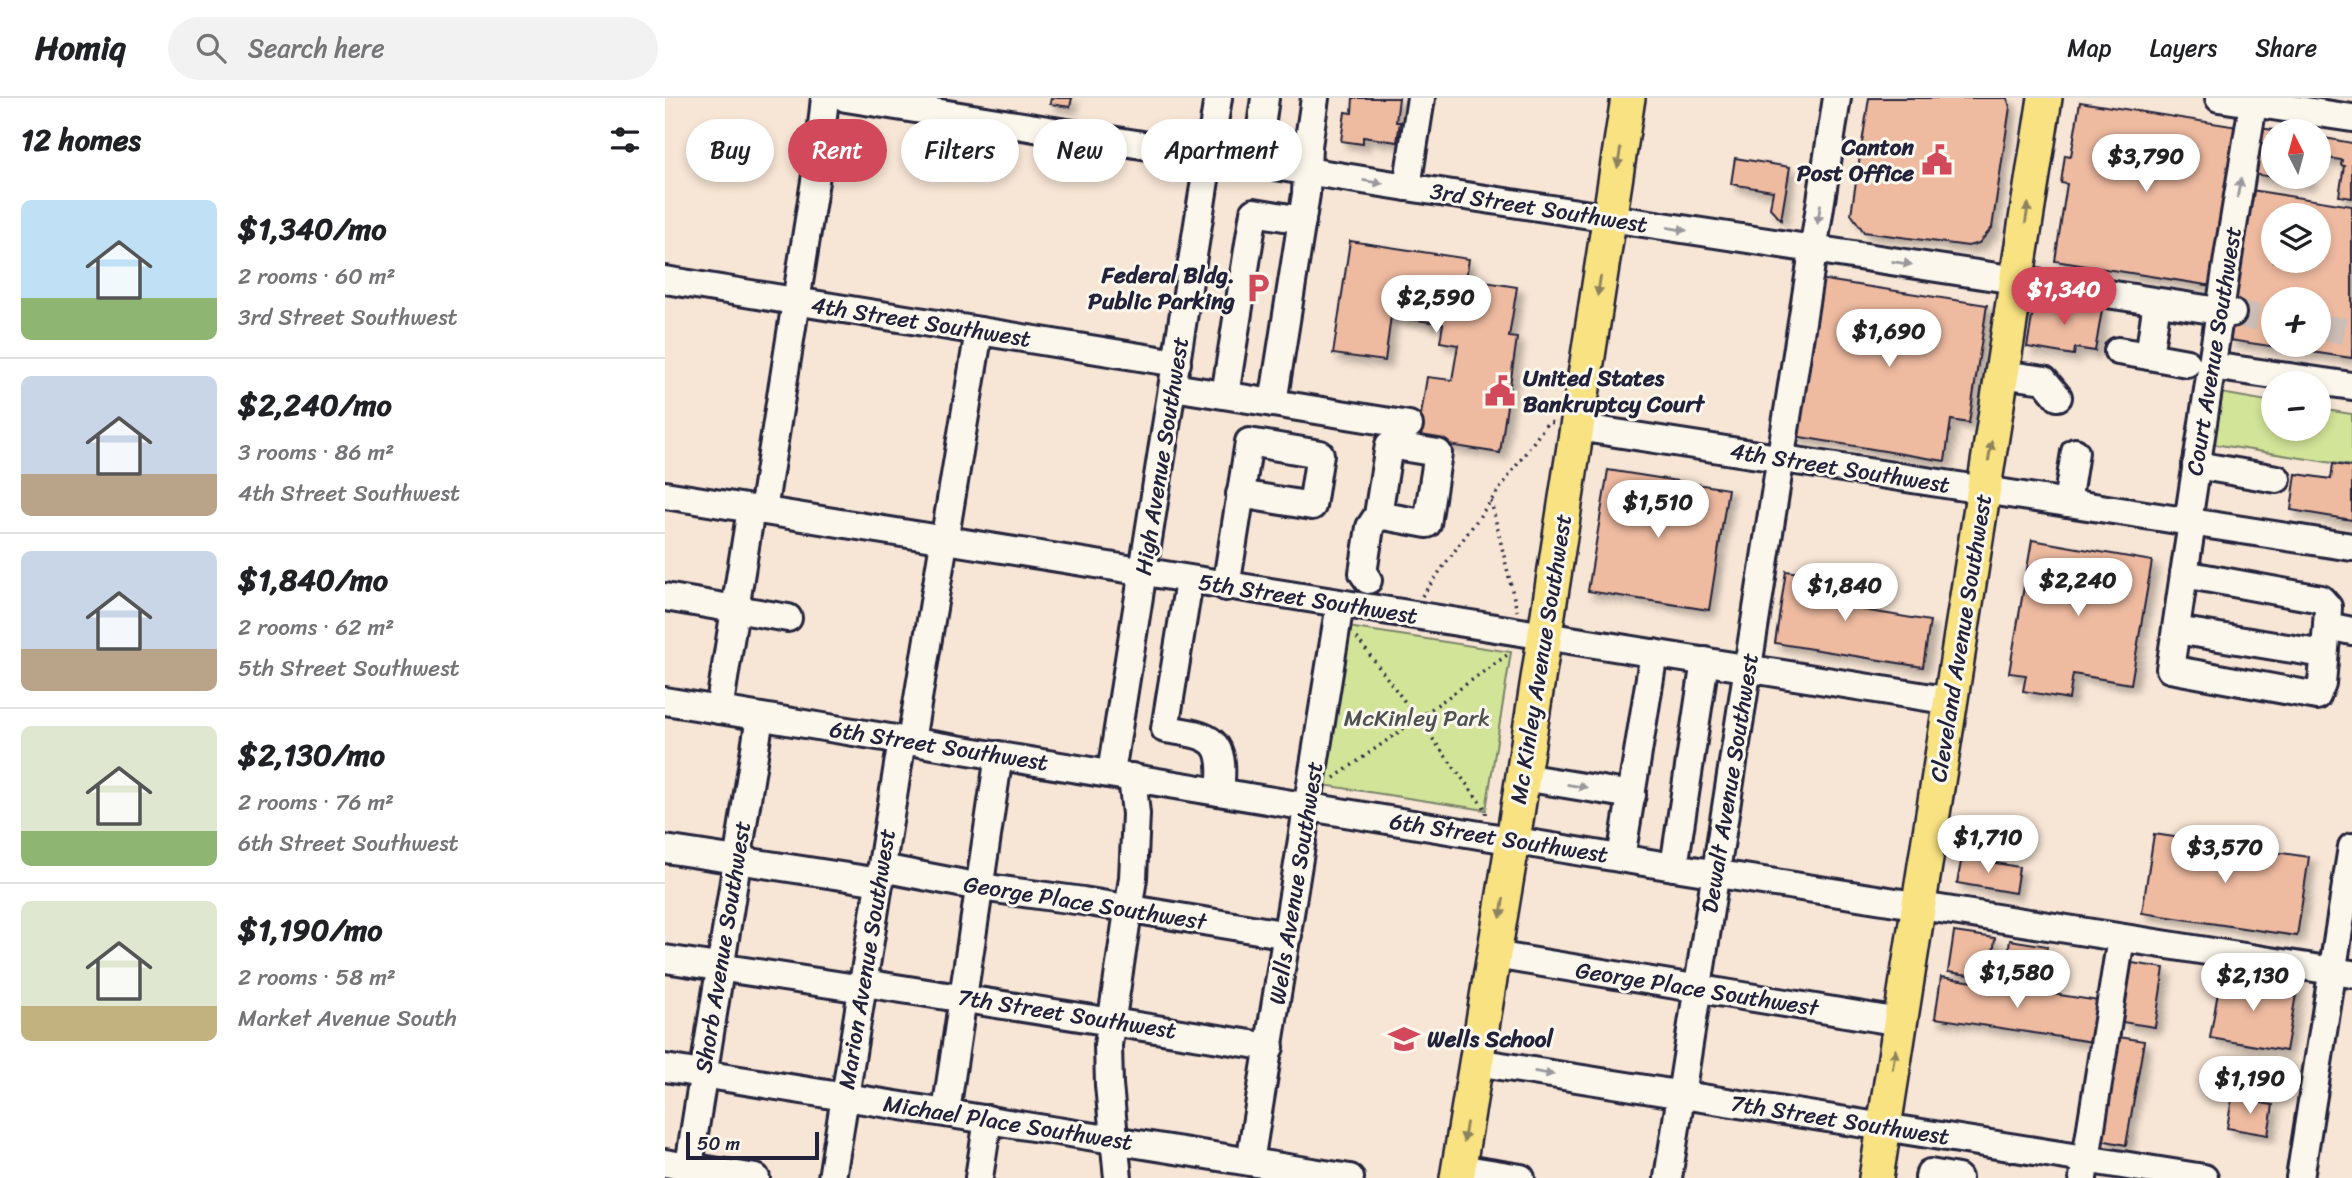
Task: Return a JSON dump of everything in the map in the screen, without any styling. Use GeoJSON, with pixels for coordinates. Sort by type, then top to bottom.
{"type":"FeatureCollection","features":[{"type":"Feature","properties":{"kind":"main road","name":"Mc Kinley Avenue Southwest"},"geometry":{"type":"LineString","coordinates":[[1458,1173],[1494,955],[1498,838],[1523,777],[1530,634],[1577,428],[1628,98]]}},
{"type":"Feature","properties":{"kind":"main road","name":"Cleveland Avenue Southwest"},"geometry":{"type":"LineString","coordinates":[[1876,1178],[2045,98]]}},
{"type":"Feature","properties":{"kind":"street"},"geometry":{"type":"LineString","coordinates":[[719,710],[734,609],[757,510],[796,302],[825,98]]}},
{"type":"Feature","properties":{"kind":"street","name":"3rd Street Southwest"},"geometry":{"type":"LineString","coordinates":[[846,98],[1141,145]]}},
{"type":"Feature","properties":{"kind":"street","name":"High Avenue Southwest"},"geometry":{"type":"LineString","coordinates":[[1215,119],[1218,98]]}},
{"type":"Feature","properties":{"kind":"street"},"geometry":{"type":"LineString","coordinates":[[1262,119],[1265,98]]}},
{"type":"Feature","properties":{"kind":"street"},"geometry":{"type":"LineString","coordinates":[[1273,403],[1302,220],[1315,98]]}},
{"type":"Feature","properties":{"kind":"street"},"geometry":{"type":"LineString","coordinates":[[1406,187],[1421,98]]}},
{"type":"Feature","properties":{"kind":"street","name":"Dewalt Avenue Southwest"},"geometry":{"type":"LineString","coordinates":[[1668,1178],[1837,98]]}},
{"type":"Feature","properties":{"kind":"street"},"geometry":{"type":"LineString","coordinates":[[2219,98],[2284,103],[2352,118]]}},
{"type":"Feature","properties":{"kind":"street","name":"Court Avenue Southwest"},"geometry":{"type":"LineString","coordinates":[[2254,101],[2226,312],[2199,364],[2196,465],[2170,669],[2317,696],[2322,683],[2324,654]]}},
{"type":"Feature","properties":{"kind":"street","name":"3rd Street Southwest"},"geometry":{"type":"LineString","coordinates":[[1302,170],[2226,312]]}},
{"type":"Feature","properties":{"kind":"street","name":"High Avenue Southwest"},"geometry":{"type":"LineString","coordinates":[[1118,1178],[1108,1045],[1129,909],[1136,814],[1122,775],[1143,573],[1205,182]]}},
{"type":"Feature","properties":{"kind":"street"},"geometry":{"type":"LineString","coordinates":[[1225,395],[1254,212],[1302,220]]}},
{"type":"Feature","properties":{"kind":"street","name":"4th Street Southwest"},"geometry":{"type":"LineString","coordinates":[[665,280],[979,331],[1175,375],[1225,395],[1409,425]]}},
{"type":"Feature","properties":{"kind":"street"},"geometry":{"type":"LineString","coordinates":[[2149,356],[2157,302]]}},
{"type":"Feature","properties":{"kind":"street","name":"Marion Avenue Southwest"},"geometry":{"type":"LineString","coordinates":[[832,1178],[881,875],[945,541],[979,331]]}},
{"type":"Feature","properties":{"kind":"street"},"geometry":{"type":"LineString","coordinates":[[2118,351],[2352,386]]}},
{"type":"Feature","properties":{"kind":"street"},"geometry":{"type":"LineString","coordinates":[[2001,374],[2044,380],[2057,397]]}},
{"type":"Feature","properties":{"kind":"street","name":"4th Street Southwest"},"geometry":{"type":"LineString","coordinates":[[1577,428],[2352,547]]}},
{"type":"Feature","properties":{"kind":"street"},"geometry":{"type":"LineString","coordinates":[[2067,503],[2075,452]]}},
{"type":"Feature","properties":{"kind":"street"},"geometry":{"type":"LineString","coordinates":[[2196,465],[2277,479]]}},
{"type":"Feature","properties":{"kind":"street"},"geometry":{"type":"LineString","coordinates":[[1226,587],[1240,494]]}},
{"type":"Feature","properties":{"kind":"street","name":"5th Street Southwest"},"geometry":{"type":"LineString","coordinates":[[665,495],[1226,587],[1347,611],[1409,614],[1951,701]]}},
{"type":"Feature","properties":{"kind":"street","name":"Wells Avenue Southwest"},"geometry":{"type":"LineString","coordinates":[[1250,1162],[1308,806],[1347,611],[1368,580],[1363,573],[1370,527],[1378,515]]}},
{"type":"Feature","properties":{"kind":"street"},"geometry":{"type":"LineString","coordinates":[[2176,629],[2324,654],[2340,628],[2321,598],[2184,574]]}},
{"type":"Feature","properties":{"kind":"street"},"geometry":{"type":"LineString","coordinates":[[1189,581],[1165,729],[1203,734],[1218,747],[1223,766],[1220,792]]}},
{"type":"Feature","properties":{"kind":"street"},"geometry":{"type":"LineString","coordinates":[[665,597],[788,618]]}},
{"type":"Feature","properties":{"kind":"street"},"geometry":{"type":"LineString","coordinates":[[1621,858],[1654,653]]}},
{"type":"Feature","properties":{"kind":"street"},"geometry":{"type":"LineString","coordinates":[[1674,867],[1705,661]]}},
{"type":"Feature","properties":{"kind":"street","name":"6th Street Southwest"},"geometry":{"type":"LineString","coordinates":[[665,701],[1674,867],[2343,972]]}},
{"type":"Feature","properties":{"kind":"street","name":"Shorb Avenue Southwest"},"geometry":{"type":"LineString","coordinates":[[680,1169],[703,1074],[760,717]]}},
{"type":"Feature","properties":{"kind":"street"},"geometry":{"type":"LineString","coordinates":[[946,1112],[999,755]]}},
{"type":"Feature","properties":{"kind":"street"},"geometry":{"type":"LineString","coordinates":[[1523,777],[1632,795]]}},
{"type":"Feature","properties":{"kind":"street"},"geometry":{"type":"LineString","coordinates":[[2299,1178],[2343,972],[2352,847]]}},
{"type":"Feature","properties":{"kind":"street","name":"George Place Southwest"},"geometry":{"type":"LineString","coordinates":[[665,849],[737,860],[980,887],[1288,934]]}},
{"type":"Feature","properties":{"kind":"street"},"geometry":{"type":"LineString","coordinates":[[2085,1168],[2121,938]]}},
{"type":"Feature","properties":{"kind":"street","name":"George Place Southwest"},"geometry":{"type":"LineString","coordinates":[[1494,955],[1900,1022]]}},
{"type":"Feature","properties":{"kind":"street","name":"7th Street Southwest"},"geometry":{"type":"LineString","coordinates":[[665,959],[962,997],[1270,1047]]}},
{"type":"Feature","properties":{"kind":"street","name":"7th Street Southwest"},"geometry":{"type":"LineString","coordinates":[[1476,1062],[1884,1127],[2085,1168],[2204,1178]]}},
{"type":"Feature","properties":{"kind":"street","name":"Michael Place Southwest"},"geometry":{"type":"LineString","coordinates":[[665,1068],[1250,1162],[1284,1173],[1350,1178]]}},
{"type":"Feature","properties":{"kind":"street"},"geometry":{"type":"LineString","coordinates":[[979,1178],[988,1119]]}},
{"type":"Feature","properties":{"kind":"street"},"geometry":{"type":"LineString","coordinates":[[680,1169],[756,1178]]}},
{"type":"Feature","properties":{"kind":"street"},"geometry":{"type":"LineString","coordinates":[[1458,1173],[1521,1178]]}},
{"type":"Feature","properties":{"kind":"street"},"geometry":{"type":"LineString","coordinates":[[1929,1178],[1930,1173],[1958,1178]]}},
{"type":"Feature","properties":{"kind":"path"},"geometry":{"type":"LineString","coordinates":[[1409,614],[1548,422],[1577,428]]}},
{"type":"Feature","properties":{"kind":"path"},"geometry":{"type":"LineString","coordinates":[[1334,778],[1511,652],[1530,634],[1517,608],[1491,500]]}},
{"type":"Feature","properties":{"kind":"path"},"geometry":{"type":"LineString","coordinates":[[1347,611],[1346,623],[1486,810],[1498,838]]}},
{"type":"Feature","properties":{"kind":"green space"},"geometry":{"type":"Polygon","coordinates":[[[2221,393],[2261,400],[2261,441],[2331,441],[2331,411],[2352,414],[2352,466],[2213,444],[2221,393]]]}},
{"type":"Feature","properties":{"kind":"green space","name":"McKinley Park"},"geometry":{"type":"Polygon","coordinates":[[[1348,627],[1511,652],[1486,810],[1323,785],[1348,627]]]}},
{"type":"Feature","properties":{"kind":"building"},"geometry":{"type":"Polygon","coordinates":[[[1051,98],[1072,98],[1070,107],[1050,104],[1051,98]]]}},
{"type":"Feature","properties":{"kind":"building"},"geometry":{"type":"Polygon","coordinates":[[[1353,98],[1399,98],[1397,142],[1363,137],[1363,144],[1341,141],[1345,112],[1352,113],[1353,98]]]}},
{"type":"Feature","properties":{"kind":"building"},"geometry":{"type":"Polygon","coordinates":[[[1869,98],[2007,98],[2010,107],[1992,228],[1979,243],[1968,246],[1864,232],[1851,214],[1869,98]]]}},
{"type":"Feature","properties":{"kind":"building"},"geometry":{"type":"Polygon","coordinates":[[[2080,102],[2238,127],[2213,286],[2055,261],[2067,184],[2061,183],[2065,155],[2071,156],[2080,102]]]}},
{"type":"Feature","properties":{"kind":"building"},"geometry":{"type":"Polygon","coordinates":[[[2260,128],[2261,128],[2261,175],[2252,174],[2260,128]]]}},
{"type":"Feature","properties":{"kind":"building"},"geometry":{"type":"Polygon","coordinates":[[[2331,139],[2352,143],[2352,198],[2339,196],[2344,166],[2341,165],[2342,160],[2331,159],[2331,139]]]}},
{"type":"Feature","properties":{"kind":"building"},"geometry":{"type":"Polygon","coordinates":[[[1735,158],[1790,167],[1781,220],[1770,208],[1773,191],[1731,184],[1735,158]]]}},
{"type":"Feature","properties":{"kind":"building"},"geometry":{"type":"Polygon","coordinates":[[[2251,190],[2352,206],[2352,358],[2331,355],[2331,287],[2261,287],[2261,345],[2229,340],[2251,190]]]}},
{"type":"Feature","properties":{"kind":"building"},"geometry":{"type":"Polygon","coordinates":[[[1350,241],[1469,259],[1466,279],[1517,287],[1509,337],[1517,338],[1500,453],[1417,440],[1427,377],[1452,380],[1458,345],[1440,342],[1443,324],[1391,316],[1385,361],[1333,354],[1350,241]]]}},
{"type":"Feature","properties":{"kind":"building"},"geometry":{"type":"Polygon","coordinates":[[[1819,279],[1987,305],[1969,423],[1951,420],[1945,461],[1794,436],[1819,279]]]}},
{"type":"Feature","properties":{"kind":"building"},"geometry":{"type":"Polygon","coordinates":[[[2035,299],[2102,310],[2095,351],[2075,348],[2074,355],[2027,347],[2035,299]]]}},
{"type":"Feature","properties":{"kind":"building"},"geometry":{"type":"Polygon","coordinates":[[[2333,464],[2352,467],[2352,520],[2291,510],[2296,474],[2331,479],[2333,464]]]}},
{"type":"Feature","properties":{"kind":"building"},"geometry":{"type":"Polygon","coordinates":[[[1608,470],[1728,489],[1709,610],[1588,591],[1608,470]]]}},
{"type":"Feature","properties":{"kind":"building"},"geometry":{"type":"Polygon","coordinates":[[[2032,540],[2152,561],[2131,684],[2073,674],[2069,699],[2023,691],[2026,675],[2009,673],[2032,540]]]}},
{"type":"Feature","properties":{"kind":"building"},"geometry":{"type":"Polygon","coordinates":[[[1786,571],[1856,582],[1852,608],[1930,621],[1923,667],[1775,643],[1786,571]]]}},
{"type":"Feature","properties":{"kind":"building"},"geometry":{"type":"Polygon","coordinates":[[[2154,834],[2309,857],[2297,936],[2142,913],[2154,834]]]}},
{"type":"Feature","properties":{"kind":"building"},"geometry":{"type":"Polygon","coordinates":[[[1962,857],[2019,867],[2015,893],[1957,883],[1962,857]]]}},
{"type":"Feature","properties":{"kind":"building"},"geometry":{"type":"Polygon","coordinates":[[[1954,932],[1995,938],[1990,978],[1948,972],[1954,932]]]}},
{"type":"Feature","properties":{"kind":"building"},"geometry":{"type":"Polygon","coordinates":[[[2010,940],[2047,946],[2040,985],[2031,984],[2032,978],[2005,973],[2010,940]]]}},
{"type":"Feature","properties":{"kind":"building"},"geometry":{"type":"Polygon","coordinates":[[[2132,963],[2164,968],[2155,1027],[2122,1022],[2132,963]]]}},
{"type":"Feature","properties":{"kind":"building"},"geometry":{"type":"Polygon","coordinates":[[[2221,975],[2297,989],[2286,1051],[2210,1038],[2221,975]]]}},
{"type":"Feature","properties":{"kind":"building"},"geometry":{"type":"Polygon","coordinates":[[[1941,977],[2099,1001],[2093,1042],[1935,1018],[1941,977]]]}},
{"type":"Feature","properties":{"kind":"building"},"geometry":{"type":"Polygon","coordinates":[[[2119,1037],[2144,1041],[2126,1145],[2101,1140],[2119,1037]]]}},
{"type":"Feature","properties":{"kind":"building"},"geometry":{"type":"Polygon","coordinates":[[[2232,1098],[2273,1105],[2268,1135],[2227,1128],[2232,1098]]]}},
{"type":"Feature","properties":{"kind":"tunnel"},"geometry":{"type":"LineString","coordinates":[[2232,313],[2261,318]]}},
{"type":"Feature","properties":{"kind":"tunnel"},"geometry":{"type":"LineString","coordinates":[[2331,329],[2352,332]]}},
{"type":"Feature","properties":{"kind":"place","name":"Canton Post Office"},"geometry":{"type":"Point","coordinates":[1937,160]}},
{"type":"Feature","properties":{"kind":"place","name":"Federal Bldg. Public Parking"},"geometry":{"type":"Point","coordinates":[1258,288]}},
{"type":"Feature","properties":{"kind":"place","name":"United States Bankruptcy Court"},"geometry":{"type":"Point","coordinates":[1500,391]}},
{"type":"Feature","properties":{"kind":"place","name":"Wells School"},"geometry":{"type":"Point","coordinates":[1404,1039]}}]}
